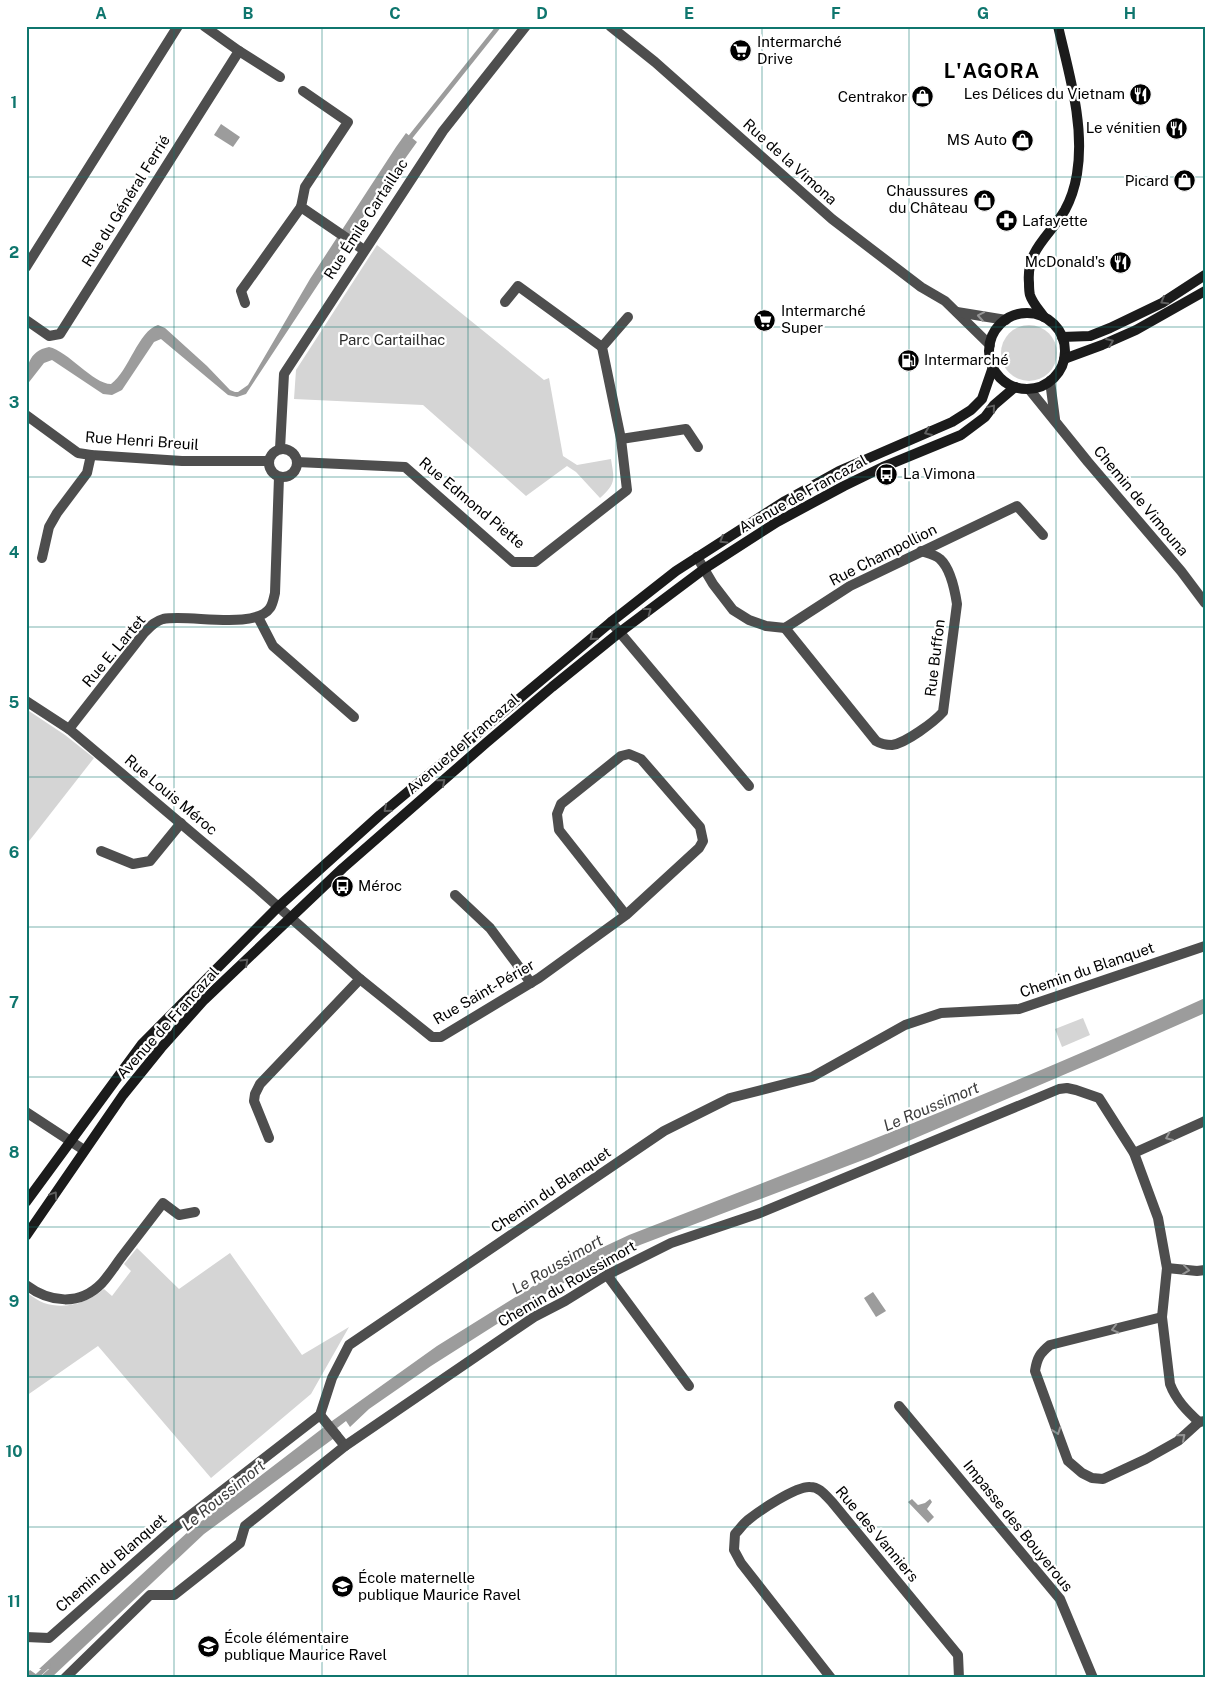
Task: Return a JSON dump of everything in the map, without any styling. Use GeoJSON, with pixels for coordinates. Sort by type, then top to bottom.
{"type":"FeatureCollection","features":[{"type":"Feature","properties":{"kind":"main road"},"geometry":{"type":"LineString","coordinates":[[1044,317],[1022,314],[1006,320],[995,331],[990,344],[989,354],[993,367],[1001,378],[1015,387],[1029,389],[1050,381],[1061,368],[1064,359],[1062,337],[1058,328],[1044,317],[1030,294],[1028,274],[1031,258],[1064,211],[1074,189],[1078,173],[1078,135],[1074,98],[1058,26]]}},
{"type":"Feature","properties":{"kind":"main road"},"geometry":{"type":"LineString","coordinates":[[1062,337],[1090,336],[1110,328],[1162,303],[1205,275]]}},
{"type":"Feature","properties":{"kind":"main road"},"geometry":{"type":"LineString","coordinates":[[1064,359],[1102,346],[1136,330],[1205,291]]}},
{"type":"Feature","properties":{"kind":"main road"},"geometry":{"type":"LineString","coordinates":[[1022,314],[1030,294]]}},
{"type":"Feature","properties":{"kind":"main road","name":"Avenue de Francazal"},"geometry":{"type":"LineString","coordinates":[[26,1202],[142,1044],[278,907],[380,815],[611,622],[676,571],[785,501],[839,471],[952,422],[971,410],[982,399],[993,367]]}},
{"type":"Feature","properties":{"kind":"main road","name":"Avenue de Francazal"},"geometry":{"type":"LineString","coordinates":[[26,1236],[122,1096],[161,1048],[204,1000],[343,868],[486,743],[620,632],[704,569],[777,522],[844,486],[883,467],[961,436],[985,417],[994,405],[1015,387]]}},
{"type":"Feature","properties":{"kind":"street"},"geometry":{"type":"LineString","coordinates":[[26,267],[178,26]]}},
{"type":"Feature","properties":{"kind":"street"},"geometry":{"type":"LineString","coordinates":[[204,26],[280,77]]}},
{"type":"Feature","properties":{"kind":"street","name":"Rue Émile Cartaillac"},"geometry":{"type":"LineString","coordinates":[[280,449],[284,374],[443,131],[526,26]]}},
{"type":"Feature","properties":{"kind":"street","name":"Rue de la Vimona"},"geometry":{"type":"LineString","coordinates":[[610,26],[670,76],[832,219],[921,286],[945,301],[990,344]]}},
{"type":"Feature","properties":{"kind":"street","name":"Rue du Général Ferrié"},"geometry":{"type":"LineString","coordinates":[[26,320],[49,336],[60,334],[239,51]]}},
{"type":"Feature","properties":{"kind":"street"},"geometry":{"type":"LineString","coordinates":[[245,303],[241,291],[301,207],[306,187],[348,122],[303,91]]}},
{"type":"Feature","properties":{"kind":"street"},"geometry":{"type":"LineString","coordinates":[[301,207],[364,250]]}},
{"type":"Feature","properties":{"kind":"street"},"geometry":{"type":"LineString","coordinates":[[505,302],[518,286],[602,347],[628,317]]}},
{"type":"Feature","properties":{"kind":"street","name":"Rue de la Vimona"},"geometry":{"type":"LineString","coordinates":[[956,311],[1006,320]]}},
{"type":"Feature","properties":{"kind":"street","name":"Rue Edmond Piette"},"geometry":{"type":"LineString","coordinates":[[297,462],[405,467],[513,562],[535,562],[627,490],[621,439],[602,347]]}},
{"type":"Feature","properties":{"kind":"street"},"geometry":{"type":"LineString","coordinates":[[1050,381],[1055,419]]}},
{"type":"Feature","properties":{"kind":"street","name":"Chemin de Vimouna"},"geometry":{"type":"LineString","coordinates":[[1029,389],[1088,462],[1181,571],[1205,603]]}},
{"type":"Feature","properties":{"kind":"street","name":"Rue Henri Breuil"},"geometry":{"type":"LineString","coordinates":[[26,415],[78,453],[182,461],[268,462]]}},
{"type":"Feature","properties":{"kind":"street"},"geometry":{"type":"LineString","coordinates":[[621,439],[686,429],[698,447]]}},
{"type":"Feature","properties":{"kind":"street"},"geometry":{"type":"LineString","coordinates":[[280,449],[291,451],[296,457],[295,471],[289,476],[279,477],[270,470],[268,462],[273,452],[280,449]]}},
{"type":"Feature","properties":{"kind":"street"},"geometry":{"type":"LineString","coordinates":[[42,558],[49,527],[57,513],[88,473],[91,455]]}},
{"type":"Feature","properties":{"kind":"street"},"geometry":{"type":"LineString","coordinates":[[279,477],[275,593],[270,608],[258,618],[273,646],[354,717]]}},
{"type":"Feature","properties":{"kind":"street","name":"Rue Champollion"},"geometry":{"type":"LineString","coordinates":[[785,628],[850,586],[1017,506],[1043,535]]}},
{"type":"Feature","properties":{"kind":"street","name":"Rue Buffon"},"geometry":{"type":"LineString","coordinates":[[785,628],[876,742],[892,745],[901,742],[937,719],[943,712],[957,604],[955,589],[950,575],[940,559],[921,551]]}},
{"type":"Feature","properties":{"kind":"street"},"geometry":{"type":"LineString","coordinates":[[696,557],[713,584],[733,610],[749,620],[766,626],[785,628]]}},
{"type":"Feature","properties":{"kind":"street","name":"Rue E. Lartet"},"geometry":{"type":"LineString","coordinates":[[68,729],[154,623],[177,618],[243,620],[258,618]]}},
{"type":"Feature","properties":{"kind":"street"},"geometry":{"type":"LineString","coordinates":[[611,622],[749,786]]}},
{"type":"Feature","properties":{"kind":"street","name":"Rue Louis Méroc"},"geometry":{"type":"LineString","coordinates":[[26,700],[68,729],[292,918]]}},
{"type":"Feature","properties":{"kind":"street","name":"Rue Saint-Périer"},"geometry":{"type":"LineString","coordinates":[[292,918],[360,980],[432,1037],[441,1037],[531,983],[626,915],[698,848],[703,841],[700,827],[640,759],[629,754],[621,756],[561,804],[557,814],[559,830],[626,915]]}},
{"type":"Feature","properties":{"kind":"street"},"geometry":{"type":"LineString","coordinates":[[101,851],[133,864],[150,861],[181,823]]}},
{"type":"Feature","properties":{"kind":"street"},"geometry":{"type":"LineString","coordinates":[[454,895],[490,928],[531,983]]}},
{"type":"Feature","properties":{"kind":"street","name":"Chemin du Blanquet"},"geometry":{"type":"LineString","coordinates":[[26,1637],[49,1638],[174,1528],[320,1415],[332,1378],[349,1345],[664,1131],[730,1098],[812,1076],[905,1025],[941,1013],[1019,1009],[1205,946]]}},
{"type":"Feature","properties":{"kind":"street"},"geometry":{"type":"LineString","coordinates":[[269,1138],[254,1101],[260,1084],[360,980]]}},
{"type":"Feature","properties":{"kind":"street","name":"Chemin du Roussimort"},"geometry":{"type":"LineString","coordinates":[[65,1678],[150,1594],[174,1595],[240,1543],[245,1526],[344,1446],[534,1316],[565,1301],[607,1275],[671,1244],[760,1213],[1059,1089],[1067,1088],[1098,1098],[1134,1153]]}},
{"type":"Feature","properties":{"kind":"street"},"geometry":{"type":"LineString","coordinates":[[26,1112],[72,1140],[84,1150]]}},
{"type":"Feature","properties":{"kind":"street"},"geometry":{"type":"LineString","coordinates":[[1162,1318],[1050,1345],[1041,1352],[1035,1371],[1068,1461],[1082,1474],[1092,1478],[1103,1479],[1146,1459],[1178,1441],[1202,1422],[1180,1403],[1170,1384],[1162,1318],[1168,1268],[1158,1218],[1134,1153],[1205,1121]]}},
{"type":"Feature","properties":{"kind":"street"},"geometry":{"type":"LineString","coordinates":[[26,1285],[47,1297],[60,1300],[74,1300],[85,1296],[102,1283],[163,1203],[179,1215],[195,1212]]}},
{"type":"Feature","properties":{"kind":"street"},"geometry":{"type":"LineString","coordinates":[[1168,1268],[1205,1270]]}},
{"type":"Feature","properties":{"kind":"street"},"geometry":{"type":"LineString","coordinates":[[607,1275],[688,1386]]}},
{"type":"Feature","properties":{"kind":"street","name":"Impasse des Bouyerous"},"geometry":{"type":"LineString","coordinates":[[899,1406],[1060,1599],[1093,1678]]}},
{"type":"Feature","properties":{"kind":"street"},"geometry":{"type":"LineString","coordinates":[[320,1415],[344,1446]]}},
{"type":"Feature","properties":{"kind":"street","name":"Rue des Vanniers"},"geometry":{"type":"LineString","coordinates":[[831,1678],[741,1562],[734,1550],[735,1534],[748,1520],[787,1494],[798,1488],[810,1486],[821,1490],[832,1502],[958,1655],[959,1678]]}},
{"type":"Feature","properties":{"kind":"green space","name":"Parc Cartailhac"},"geometry":{"type":"Polygon","coordinates":[[[377,245],[544,380],[549,378],[563,456],[577,465],[611,459],[613,471],[612,484],[600,498],[576,472],[567,466],[526,496],[423,405],[294,399],[296,370],[377,245]]]}},
{"type":"Feature","properties":{"kind":"green space"},"geometry":{"type":"Polygon","coordinates":[[[1029,325],[1040,327],[1049,333],[1055,342],[1057,353],[1055,364],[1049,373],[1040,379],[1029,381],[1018,379],[1009,373],[1003,364],[1001,353],[1003,342],[1009,333],[1018,327],[1029,325]]]}},
{"type":"Feature","properties":{"kind":"green space"},"geometry":{"type":"Polygon","coordinates":[[[26,709],[65,735],[94,758],[26,845],[26,709]]]}},
{"type":"Feature","properties":{"kind":"green space"},"geometry":{"type":"Polygon","coordinates":[[[1083,1018],[1090,1035],[1062,1047],[1055,1029],[1083,1018]]]}},
{"type":"Feature","properties":{"kind":"green space"},"geometry":{"type":"Polygon","coordinates":[[[137,1248],[179,1289],[230,1253],[302,1355],[349,1327],[311,1394],[211,1478],[98,1346],[26,1396],[26,1292],[37,1300],[60,1306],[76,1304],[104,1289],[112,1296],[131,1271],[124,1264],[137,1248]]]}},
{"type":"Feature","properties":{"kind":"shaded area"},"geometry":{"type":"Polygon","coordinates":[[[221,124],[240,137],[233,147],[214,135],[221,124]]]}},
{"type":"Feature","properties":{"kind":"shaded area"},"geometry":{"type":"Polygon","coordinates":[[[406,133],[417,142],[354,230],[246,394],[237,397],[228,395],[161,339],[154,342],[122,390],[112,395],[103,394],[52,360],[44,363],[26,386],[28,367],[32,356],[42,349],[49,347],[64,354],[96,379],[111,384],[123,370],[145,335],[158,325],[165,328],[230,390],[238,392],[248,385],[310,279],[406,133]]]}},
{"type":"Feature","properties":{"kind":"shaded area"},"geometry":{"type":"Polygon","coordinates":[[[1205,998],[1205,1013],[1103,1058],[871,1157],[640,1245],[577,1275],[431,1366],[369,1409],[350,1427],[346,1421],[337,1428],[341,1433],[204,1534],[51,1678],[26,1678],[26,1674],[30,1670],[40,1677],[49,1669],[39,1669],[190,1530],[332,1421],[437,1346],[549,1276],[629,1235],[919,1121],[1063,1061],[1205,998]]]}},
{"type":"Feature","properties":{"kind":"shaded area"},"geometry":{"type":"Polygon","coordinates":[[[873,1292],[886,1311],[876,1317],[864,1298],[873,1292]]]}},
{"type":"Feature","properties":{"kind":"shaded area"},"geometry":{"type":"Polygon","coordinates":[[[912,1499],[918,1505],[930,1499],[932,1502],[927,1509],[934,1517],[928,1523],[908,1502],[912,1499]]]}},
{"type":"Feature","properties":{"kind":"waterway"},"geometry":{"type":"LineString","coordinates":[[408,140],[499,26]]}},
{"type":"Feature","properties":{"kind":"waterway","name":"Le Roussimort"},"geometry":{"type":"LineString","coordinates":[[35,1678],[49,1665]]}},
{"type":"Feature","properties":{"kind":"place","name":"Intermarché Drive"},"geometry":{"type":"Point","coordinates":[741,51]}},
{"type":"Feature","properties":{"kind":"place","name":"Les Délices du Vietnam"},"geometry":{"type":"Point","coordinates":[1141,94]}},
{"type":"Feature","properties":{"kind":"place","name":"Centrakor"},"geometry":{"type":"Point","coordinates":[923,97]}},
{"type":"Feature","properties":{"kind":"place","name":"Le vénitien"},"geometry":{"type":"Point","coordinates":[1177,128]}},
{"type":"Feature","properties":{"kind":"place","name":"MS Auto"},"geometry":{"type":"Point","coordinates":[1023,140]}},
{"type":"Feature","properties":{"kind":"place","name":"Picard"},"geometry":{"type":"Point","coordinates":[1185,181]}},
{"type":"Feature","properties":{"kind":"place","name":"Chaussures du Château"},"geometry":{"type":"Point","coordinates":[984,200]}},
{"type":"Feature","properties":{"kind":"place","name":"Lafayette"},"geometry":{"type":"Point","coordinates":[1006,221]}},
{"type":"Feature","properties":{"kind":"place","name":"McDonald's"},"geometry":{"type":"Point","coordinates":[1121,262]}},
{"type":"Feature","properties":{"kind":"place","name":"Intermarché Super"},"geometry":{"type":"Point","coordinates":[765,320]}},
{"type":"Feature","properties":{"kind":"place","name":"Intermarché"},"geometry":{"type":"Point","coordinates":[908,360]}},
{"type":"Feature","properties":{"kind":"place","name":"La Vimona"},"geometry":{"type":"Point","coordinates":[887,474]}},
{"type":"Feature","properties":{"kind":"place","name":"Méroc"},"geometry":{"type":"Point","coordinates":[342,886]}},
{"type":"Feature","properties":{"kind":"place","name":"École maternelle publique Maurice Ravel"},"geometry":{"type":"Point","coordinates":[342,1587]}},
{"type":"Feature","properties":{"kind":"place","name":"École élémentaire publique Maurice Ravel"},"geometry":{"type":"Point","coordinates":[208,1647]}},
{"type":"Feature","properties":{"kind":"district","name":"L'AGORA"},"geometry":{"type":"Point","coordinates":[992,71]}}]}
